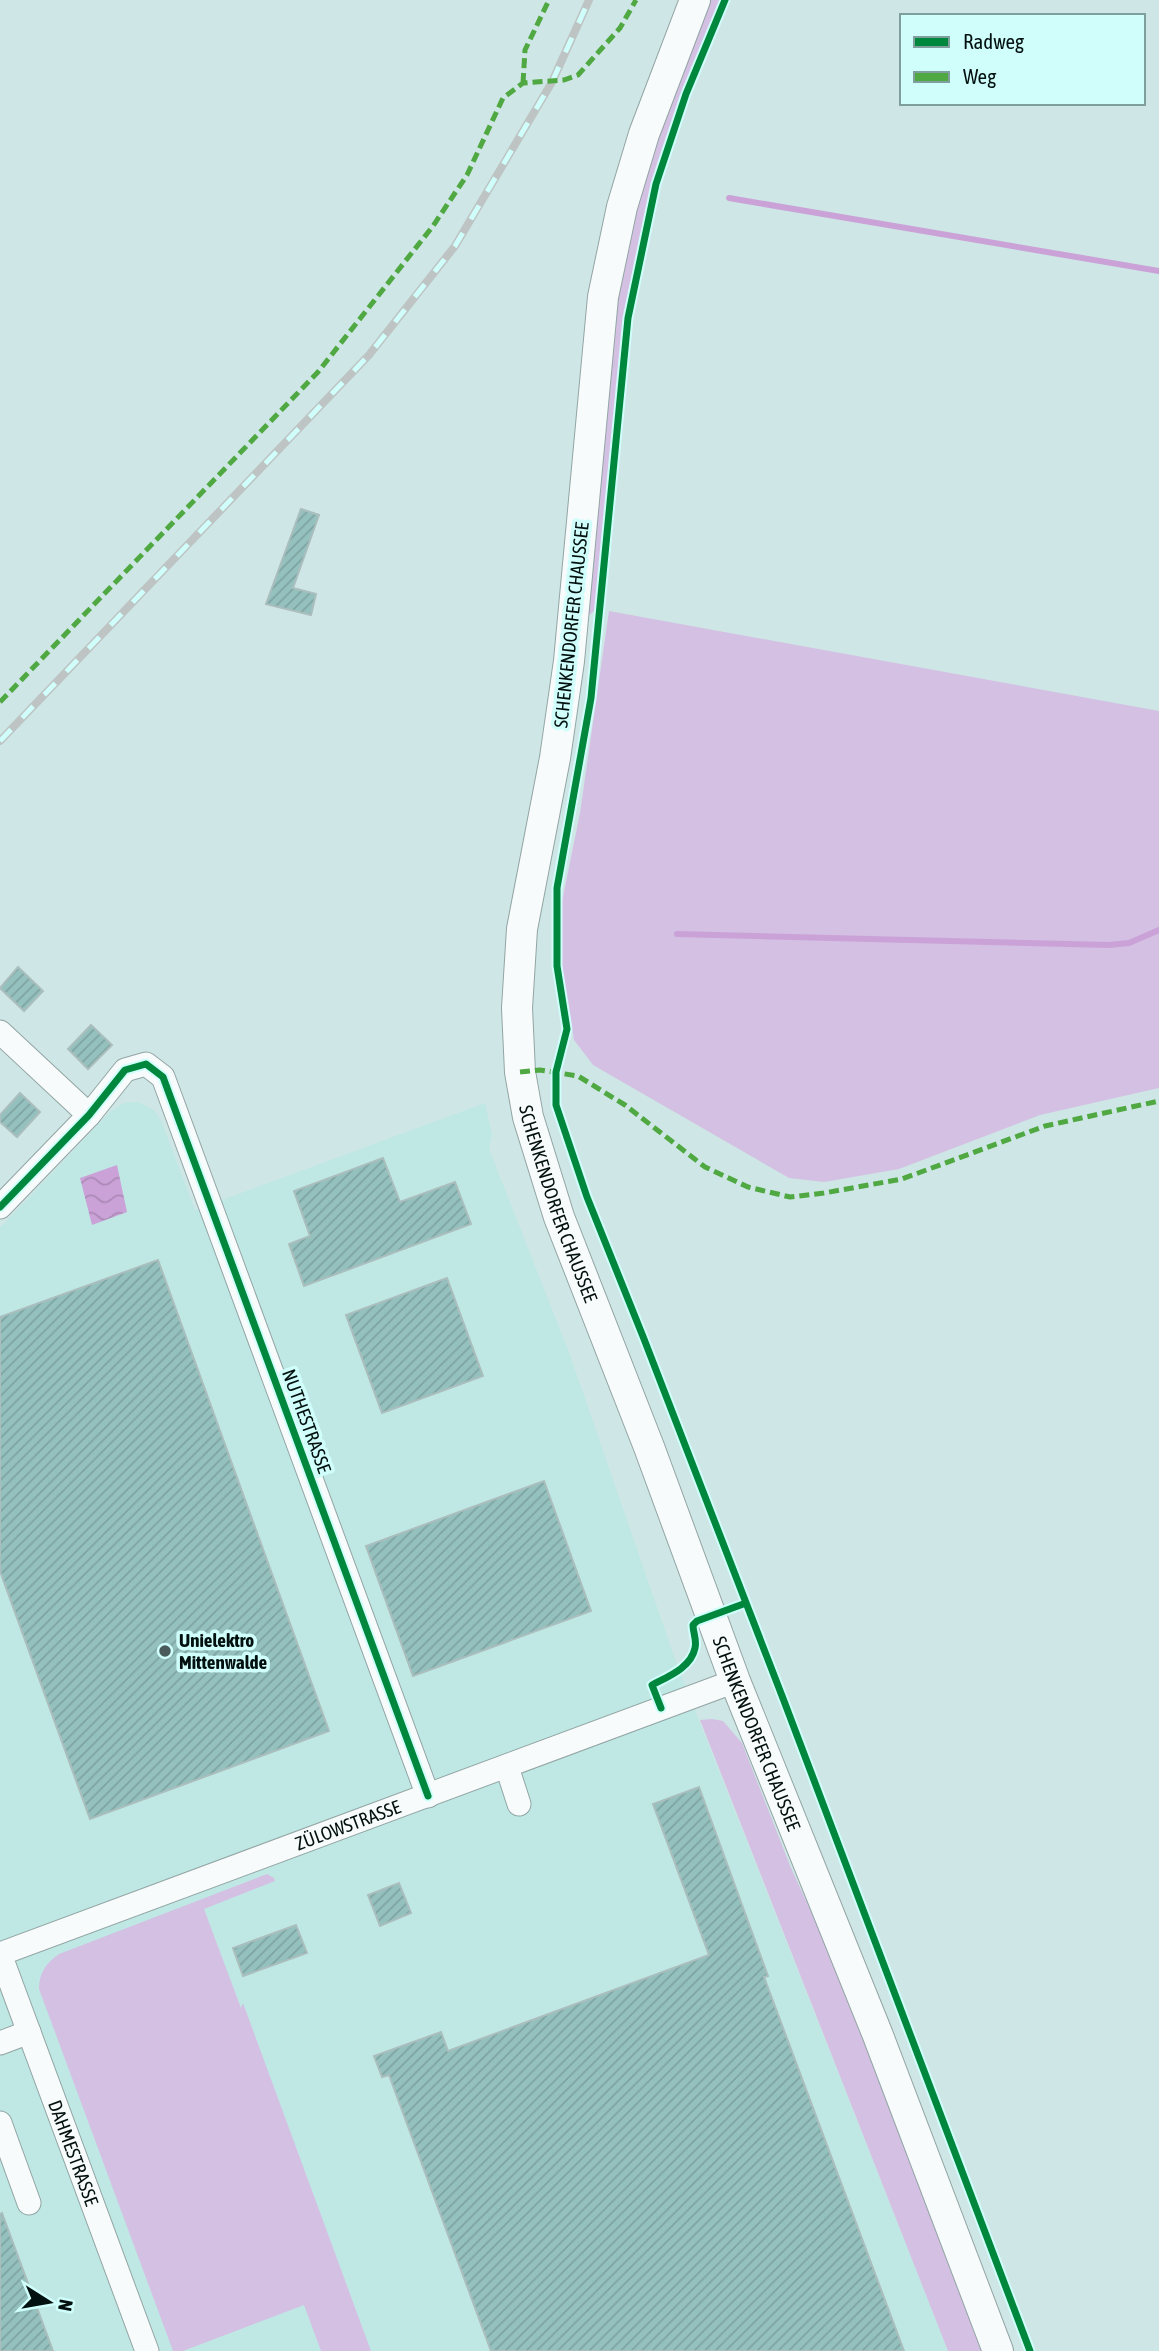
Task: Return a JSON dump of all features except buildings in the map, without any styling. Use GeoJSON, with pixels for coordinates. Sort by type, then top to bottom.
{"type":"FeatureCollection","features":[{"type":"Feature","properties":{"kind":"main road","name":"SCHENKENDORFER CHAUSSEE"},"geometry":{"type":"LineString","coordinates":[[695,0],[641,146],[622,207],[605,286],[571,650],[555,758],[522,929],[517,1008],[520,1072],[528,1117],[542,1167],[735,1681],[877,2034],[998,2351]]}},
{"type":"Feature","properties":{"kind":"street"},"geometry":{"type":"LineString","coordinates":[[0,1032],[89,1115],[0,1207]]}},
{"type":"Feature","properties":{"kind":"street","name":"NUTHESTRASSE"},"geometry":{"type":"LineString","coordinates":[[89,1115],[125,1070],[146,1064],[163,1077],[428,1796]]}},
{"type":"Feature","properties":{"kind":"street","name":"ZÜLOWSTRASSE"},"geometry":{"type":"LineString","coordinates":[[0,1954],[735,1681]]}},
{"type":"Feature","properties":{"kind":"street"},"geometry":{"type":"LineString","coordinates":[[507,1767],[519,1804]]}},
{"type":"Feature","properties":{"kind":"street","name":"DAHMESTRASSE"},"geometry":{"type":"LineString","coordinates":[[0,1954],[147,2351]]}},
{"type":"Feature","properties":{"kind":"street"},"geometry":{"type":"LineString","coordinates":[[0,2043],[29,2032]]}},
{"type":"Feature","properties":{"kind":"street"},"geometry":{"type":"LineString","coordinates":[[0,2123],[29,2203]]}},
{"type":"Feature","properties":{"kind":"shaded area"},"geometry":{"type":"Polygon","coordinates":[[[707,0],[722,0],[659,165],[623,324],[596,609],[586,618],[615,301],[634,209],[667,99],[707,0]]]}},
{"type":"Feature","properties":{"kind":"shaded area"},"geometry":{"type":"Polygon","coordinates":[[[609,611],[1159,711],[1159,1088],[1040,1115],[899,1169],[824,1182],[789,1178],[593,1065],[574,1040],[556,931],[580,813],[609,611]]]}},
{"type":"Feature","properties":{"kind":"shaded area"},"geometry":{"type":"Polygon","coordinates":[[[138,1102],[154,1110],[162,1123],[195,1210],[485,1103],[492,1135],[489,1149],[570,1355],[677,1665],[948,2351],[0,2351],[0,1228],[110,1112],[124,1103],[138,1102]]]}},
{"type":"Feature","properties":{"kind":"shaded area"},"geometry":{"type":"Polygon","coordinates":[[[700,1720],[723,1721],[742,1743],[791,1868],[862,2022],[989,2351],[948,2351],[700,1720]]]}},
{"type":"Feature","properties":{"kind":"shaded area"},"geometry":{"type":"Polygon","coordinates":[[[267,1874],[275,1881],[204,1909],[241,2008],[243,2003],[371,2351],[321,2351],[304,2305],[183,2351],[173,2351],[39,1989],[44,1969],[59,1954],[267,1874]]]}},
{"type":"Feature","properties":{"kind":"water"},"geometry":{"type":"Polygon","coordinates":[[[117,1165],[127,1212],[92,1225],[80,1178],[117,1165]]]}},
{"type":"Feature","properties":{"kind":"waterway"},"geometry":{"type":"LineString","coordinates":[[729,198],[1159,271]]}},
{"type":"Feature","properties":{"kind":"waterway"},"geometry":{"type":"LineString","coordinates":[[677,934],[1109,945],[1129,943],[1159,930]]}},
{"type":"Feature","properties":{"kind":"railway"},"geometry":{"type":"LineString","coordinates":[[0,741],[369,355],[455,246],[552,82],[589,0]]}},
{"type":"Feature","properties":{"kind":"marked path"},"geometry":{"type":"LineString","coordinates":[[523,83],[525,50],[549,0]]}},
{"type":"Feature","properties":{"kind":"marked path"},"geometry":{"type":"LineString","coordinates":[[0,702],[318,372],[433,226],[467,175],[503,98],[523,83],[564,80],[578,75],[620,28],[636,0]]}},
{"type":"Feature","properties":{"kind":"marked path"},"geometry":{"type":"LineString","coordinates":[[520,1072],[540,1070],[578,1076],[625,1105],[705,1167],[748,1187],[790,1197],[902,1179],[1045,1126],[1159,1101]]}},
{"type":"Feature","properties":{"kind":"cycle path"},"geometry":{"type":"LineString","coordinates":[[725,0],[686,94],[656,184],[628,318],[591,698],[557,888],[557,966],[567,1029],[556,1072],[556,1105],[587,1197],[784,1701],[1030,2351]]}},
{"type":"Feature","properties":{"kind":"cycle path"},"geometry":{"type":"LineString","coordinates":[[0,1207],[89,1115],[125,1070],[146,1064],[163,1077],[428,1796]]}},
{"type":"Feature","properties":{"kind":"cycle path"},"geometry":{"type":"LineString","coordinates":[[661,1708],[652,1685],[678,1671],[689,1661],[695,1645],[693,1625],[697,1621],[746,1603]]}},
{"type":"Feature","properties":{"kind":"place","name":"Unielektro Mittenwalde"},"geometry":{"type":"Point","coordinates":[165,1651]}}]}
